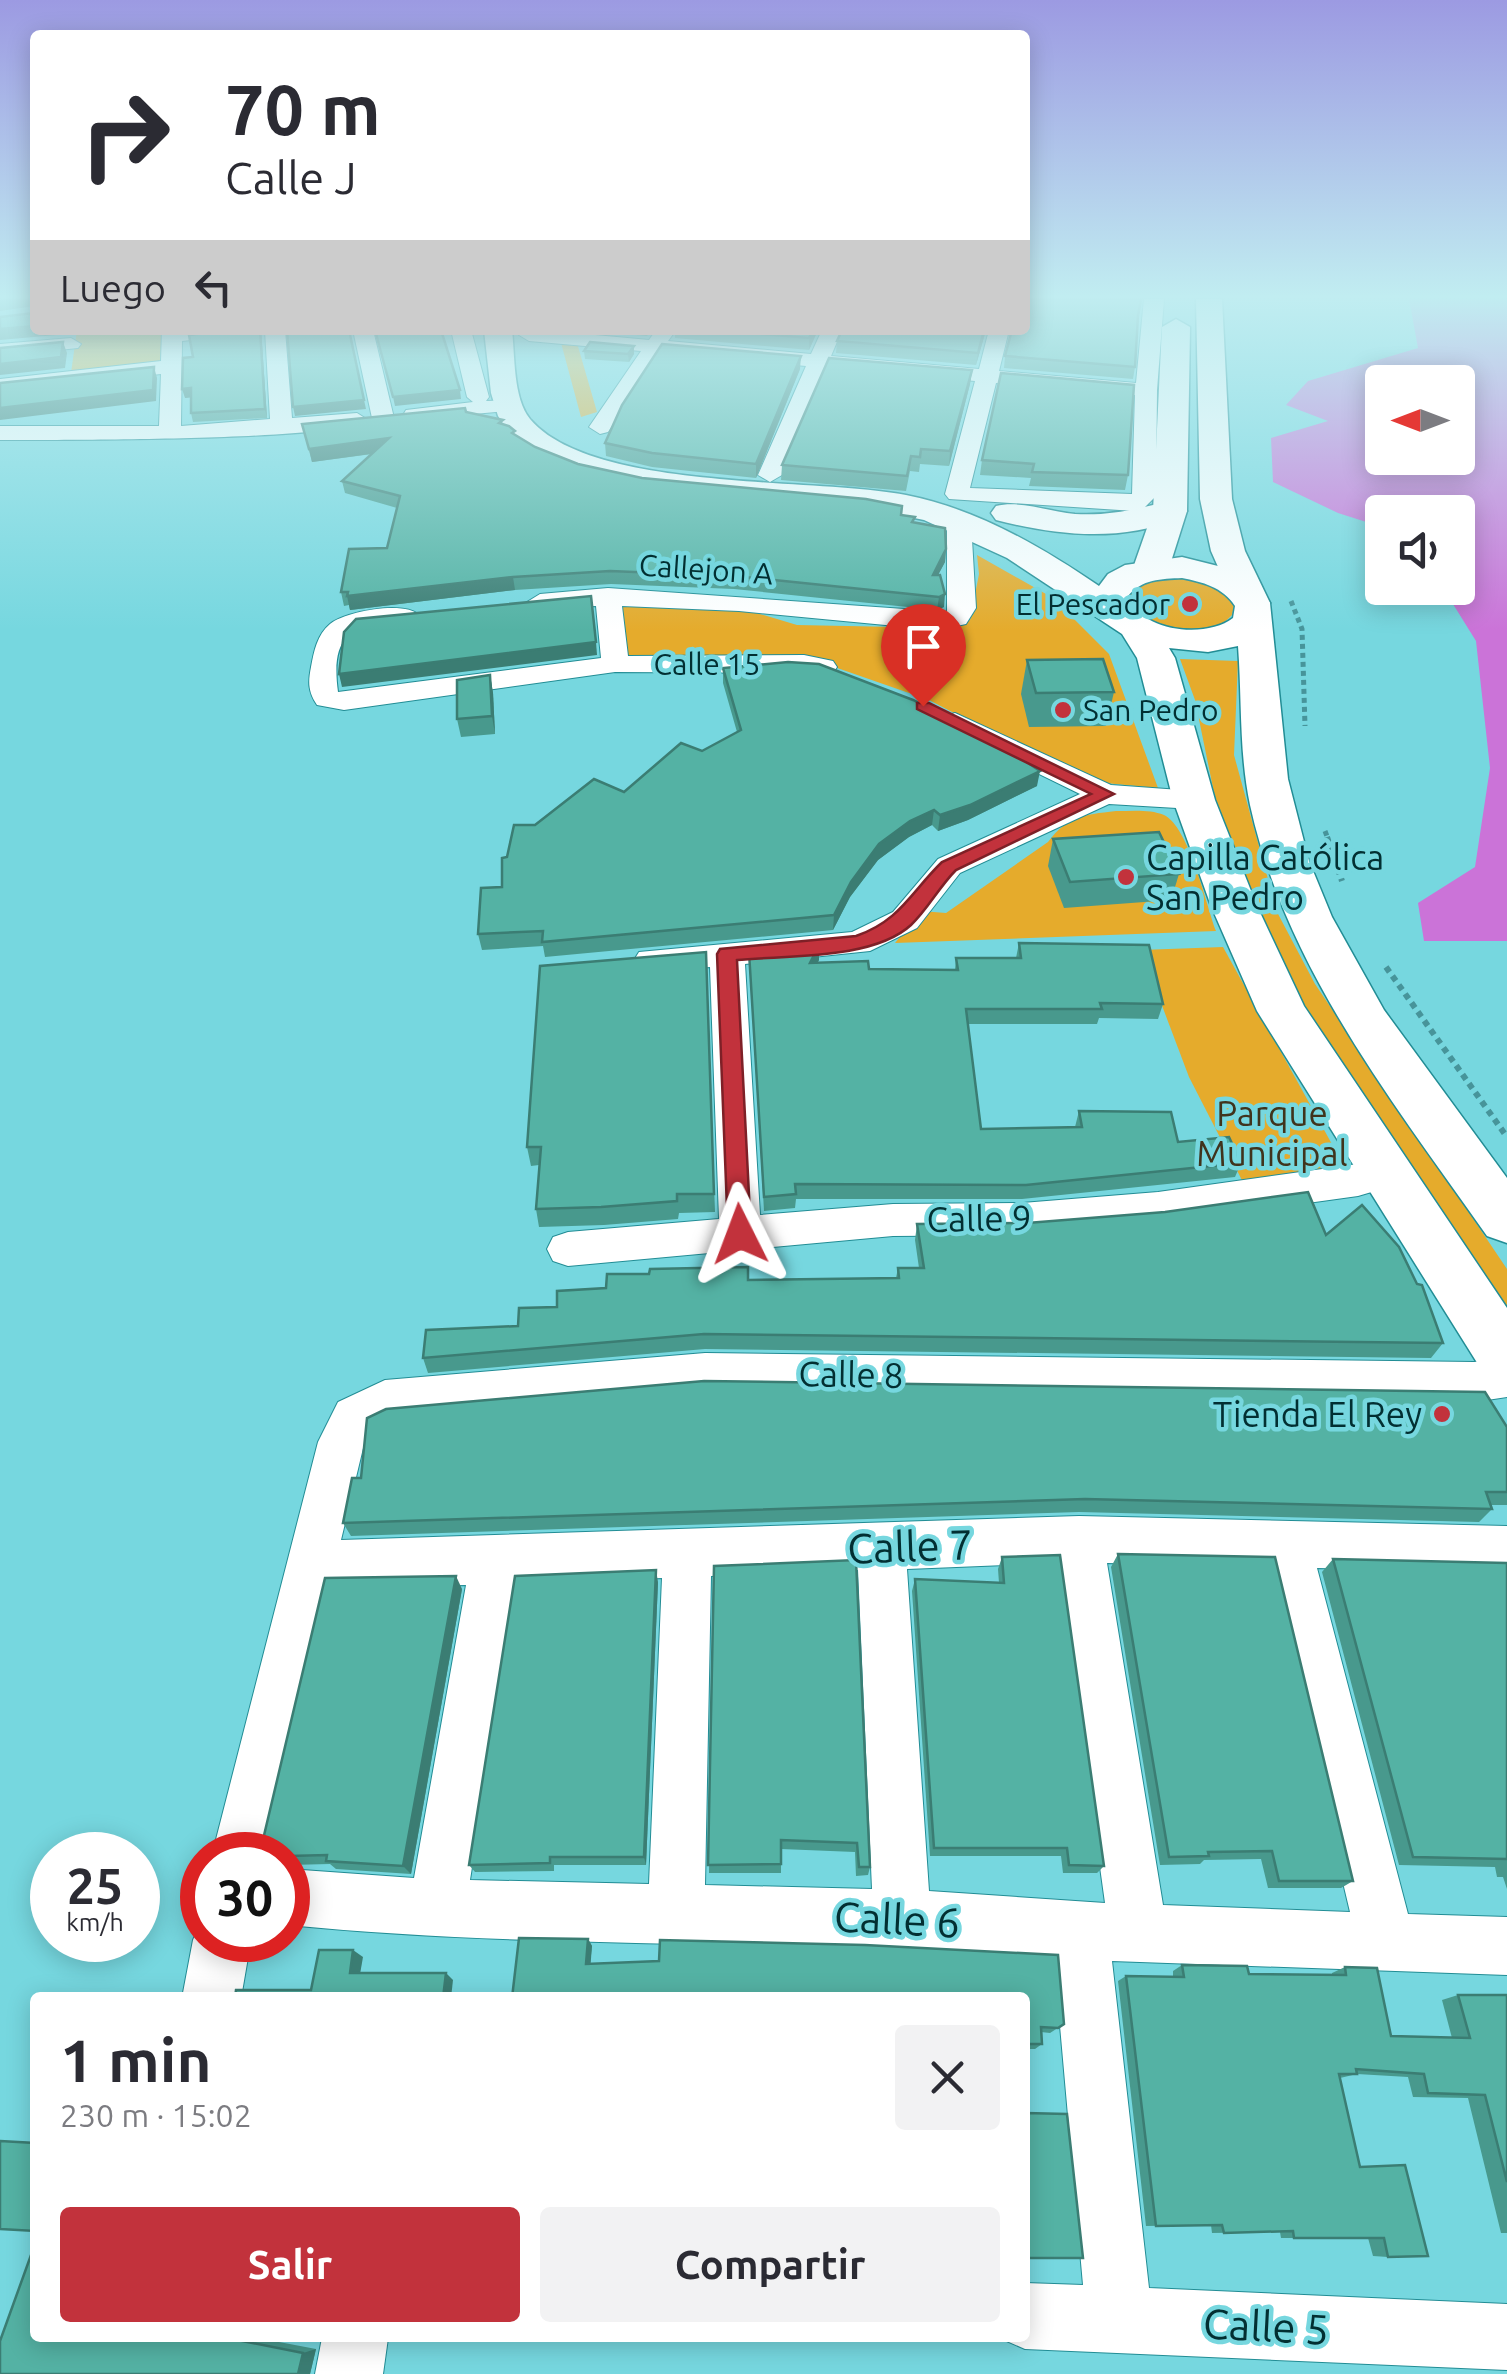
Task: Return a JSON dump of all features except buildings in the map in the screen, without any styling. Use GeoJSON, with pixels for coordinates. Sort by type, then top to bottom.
{"type":"FeatureCollection","features":[{"type":"Feature","properties":{"kind":"main road"},"geometry":{"type":"LineString","coordinates":[[523,410],[517,423],[534,440],[554,452],[608,471],[1008,513],[1054,522],[1136,521],[1170,511]]}},
{"type":"Feature","properties":{"kind":"main road"},"geometry":{"type":"LineString","coordinates":[[532,410],[564,436],[592,448],[659,464],[770,475],[958,508],[1129,622],[1166,637],[1200,640],[1237,632],[1264,604]]}},
{"type":"Feature","properties":{"kind":"main road"},"geometry":{"type":"LineString","coordinates":[[1174,410],[1170,511],[1146,569],[1115,584],[1110,595],[1112,606],[1156,658],[1194,800],[1234,906],[1282,1011],[1507,1358]]}},
{"type":"Feature","properties":{"kind":"main road"},"geometry":{"type":"LineString","coordinates":[[1213,410],[1216,499],[1228,551],[1264,604],[1260,739],[1272,807],[1298,892],[1331,963],[1368,1025],[1507,1220]]}},
{"type":"Feature","properties":{"kind":"main road"},"geometry":{"type":"LineString","coordinates":[[1008,513],[1146,569],[1192,569],[1212,574],[1264,604]]}},
{"type":"Feature","properties":{"kind":"street"},"geometry":{"type":"LineString","coordinates":[[170,433],[171,410]]}},
{"type":"Feature","properties":{"kind":"street"},"geometry":{"type":"LineString","coordinates":[[281,410],[282,428]]}},
{"type":"Feature","properties":{"kind":"street"},"geometry":{"type":"LineString","coordinates":[[381,410],[383,418]]}},
{"type":"Feature","properties":{"kind":"street"},"geometry":{"type":"LineString","coordinates":[[0,433],[170,433],[282,428],[466,410]]}},
{"type":"Feature","properties":{"kind":"street"},"geometry":{"type":"LineString","coordinates":[[600,427],[612,410]]}},
{"type":"Feature","properties":{"kind":"street"},"geometry":{"type":"LineString","coordinates":[[770,475],[798,410]]}},
{"type":"Feature","properties":{"kind":"street"},"geometry":{"type":"LineString","coordinates":[[980,410],[958,508],[1136,504],[1144,496],[1146,410]]}},
{"type":"Feature","properties":{"kind":"street","name":"Callejon A"},"geometry":{"type":"LineString","coordinates":[[510,606],[608,596],[742,600],[938,622],[957,618],[963,608],[958,508]]}},
{"type":"Feature","properties":{"kind":"street"},"geometry":{"type":"LineString","coordinates":[[608,596],[615,664]]}},
{"type":"Feature","properties":{"kind":"street","name":"Calle 15"},"geometry":{"type":"LineString","coordinates":[[431,613],[352,621],[335,631],[328,642],[322,690],[327,700],[344,702],[615,664],[804,663],[854,678]]}},
{"type":"Feature","properties":{"kind":"street"},"geometry":{"type":"LineString","coordinates":[[923,706],[1105,794],[1194,800]]}},
{"type":"Feature","properties":{"kind":"street"},"geometry":{"type":"LineString","coordinates":[[616,963],[858,942],[882,934],[904,920],[930,884],[949,866],[1105,794]]}},
{"type":"Feature","properties":{"kind":"street"},"geometry":{"type":"LineString","coordinates":[[726,954],[740,1234]]}},
{"type":"Feature","properties":{"kind":"street","name":"Calle 9"},"geometry":{"type":"LineString","coordinates":[[568,1249],[893,1220],[1022,1219],[1158,1208],[1358,1180],[1388,1172]]}},
{"type":"Feature","properties":{"kind":"street","name":"Calle 8"},"geometry":{"type":"LineString","coordinates":[[246,1832],[342,1442],[354,1416],[385,1400],[705,1372],[1474,1382],[1507,1378]]}},
{"type":"Feature","properties":{"kind":"street"},"geometry":{"type":"LineString","coordinates":[[1079,1539],[1109,1931],[1120,2319]]}},
{"type":"Feature","properties":{"kind":"street","name":"Calle 7"},"geometry":{"type":"LineString","coordinates":[[314,1564],[495,1562],[1079,1539],[1507,1550]]}},
{"type":"Feature","properties":{"kind":"street"},"geometry":{"type":"LineString","coordinates":[[1287,1544],[1386,1940]]}},
{"type":"Feature","properties":{"kind":"street"},"geometry":{"type":"LineString","coordinates":[[881,1548],[902,1918]]}},
{"type":"Feature","properties":{"kind":"street"},"geometry":{"type":"LineString","coordinates":[[676,1910],[687,1552]]}},
{"type":"Feature","properties":{"kind":"street"},"geometry":{"type":"LineString","coordinates":[[436,1908],[495,1562]]}},
{"type":"Feature","properties":{"kind":"street","name":"Calle 6"},"geometry":{"type":"LineString","coordinates":[[310,1899],[436,1908],[676,1910],[902,1918],[1109,1931],[1507,1946]]}},
{"type":"Feature","properties":{"kind":"street"},"geometry":{"type":"LineString","coordinates":[[212,1992],[218,1962]]}},
{"type":"Feature","properties":{"kind":"street","name":"Calle 5"},"geometry":{"type":"LineString","coordinates":[[1030,2316],[1507,2337]]}},
{"type":"Feature","properties":{"kind":"street"},"geometry":{"type":"LineString","coordinates":[[349,2374],[354,2342]]}},
{"type":"Feature","properties":{"kind":"path"},"geometry":{"type":"LineString","coordinates":[[1264,604],[1302,629],[1306,665],[1304,741]]}},
{"type":"Feature","properties":{"kind":"path"},"geometry":{"type":"LineString","coordinates":[[1321,818],[1345,892]]}},
{"type":"Feature","properties":{"kind":"path"},"geometry":{"type":"LineString","coordinates":[[1385,966],[1507,1137]]}},
{"type":"Feature","properties":{"kind":"green space"},"geometry":{"type":"Polygon","coordinates":[[[579,410],[596,410],[597,412],[581,417],[579,410]]]}},
{"type":"Feature","properties":{"kind":"green space"},"geometry":{"type":"Polygon","coordinates":[[[977,555],[1053,598],[1109,654],[1158,788],[1105,783],[1029,752],[929,700],[800,655],[621,658],[620,603],[733,606],[797,625],[947,628],[970,620],[979,574],[977,555]]]}},
{"type":"Feature","properties":{"kind":"green space"},"geometry":{"type":"Polygon","coordinates":[[[1152,578],[1208,584],[1227,596],[1234,606],[1232,615],[1207,630],[1192,632],[1162,626],[1148,619],[1128,598],[1131,590],[1152,578]]]}},
{"type":"Feature","properties":{"kind":"green space"},"geometry":{"type":"Polygon","coordinates":[[[1180,659],[1238,661],[1234,755],[1277,912],[1315,984],[1507,1269],[1507,1339],[1310,1040],[1226,851],[1195,700],[1180,659]]]}},
{"type":"Feature","properties":{"kind":"green space"},"geometry":{"type":"Polygon","coordinates":[[[1116,811],[1153,812],[1173,822],[1189,850],[1216,931],[895,943],[921,911],[946,913],[1048,842],[1069,822],[1116,811]]]}},
{"type":"Feature","properties":{"kind":"green space","name":"Parque Municipal"},"geometry":{"type":"Polygon","coordinates":[[[1223,947],[1349,1175],[1247,1190],[1189,1077],[1141,950],[1223,947]]]}},
{"type":"Feature","properties":{"kind":"shaded area"},"geometry":{"type":"Polygon","coordinates":[[[1299,410],[1365,410],[1365,475],[1475,475],[1475,410],[1507,410],[1507,941],[1424,941],[1418,903],[1475,867],[1490,768],[1476,641],[1454,605],[1475,605],[1475,495],[1365,495],[1365,522],[1273,482],[1271,438],[1328,421],[1299,410]]]}},
{"type":"Feature","properties":{"kind":"place","name":"El Pescador"},"geometry":{"type":"Point","coordinates":[1190,604]}},
{"type":"Feature","properties":{"kind":"place","name":"San Pedro"},"geometry":{"type":"Point","coordinates":[1063,710]}},
{"type":"Feature","properties":{"kind":"place","name":"Capilla Católica San Pedro"},"geometry":{"type":"Point","coordinates":[1126,877]}},
{"type":"Feature","properties":{"kind":"place","name":"Tienda El Rey"},"geometry":{"type":"Point","coordinates":[1442,1414]}},
{"type":"Feature","properties":{"kind":"route"},"geometry":{"type":"LineString","coordinates":[[740,1234],[726,954],[858,942],[882,934],[904,920],[930,884],[949,866],[1105,794],[923,706]]}}]}
